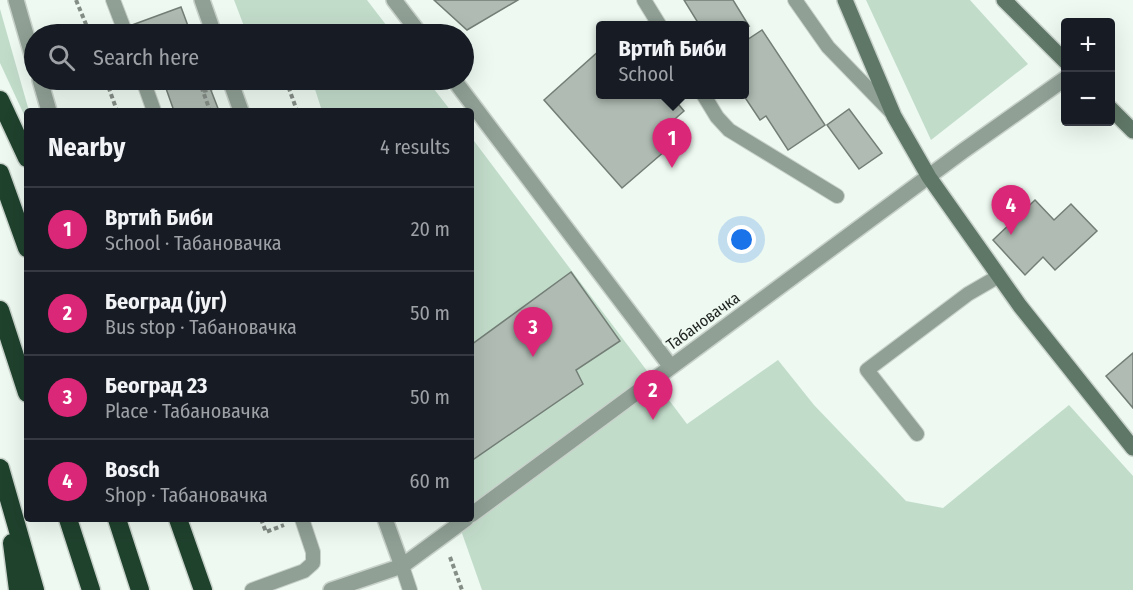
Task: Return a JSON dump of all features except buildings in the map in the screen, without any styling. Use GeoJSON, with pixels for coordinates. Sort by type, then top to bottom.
{"type":"FeatureCollection","features":[{"type":"Feature","properties":{"kind":"highway"},"geometry":{"type":"LineString","coordinates":[[0,100],[24,152]]}},
{"type":"Feature","properties":{"kind":"highway"},"geometry":{"type":"LineString","coordinates":[[0,174],[24,240]]}},
{"type":"Feature","properties":{"kind":"highway"},"geometry":{"type":"LineString","coordinates":[[0,310],[24,384]]}},
{"type":"Feature","properties":{"kind":"highway"},"geometry":{"type":"LineString","coordinates":[[1,472],[18,590]]}},
{"type":"Feature","properties":{"kind":"highway"},"geometry":{"type":"LineString","coordinates":[[1,472],[35,590]]}},
{"type":"Feature","properties":{"kind":"highway"},"geometry":{"type":"LineString","coordinates":[[69,522],[91,590]]}},
{"type":"Feature","properties":{"kind":"highway"},"geometry":{"type":"LineString","coordinates":[[118,522],[140,590]]}},
{"type":"Feature","properties":{"kind":"highway"},"geometry":{"type":"LineString","coordinates":[[179,522],[204,588]]}},
{"type":"Feature","properties":{"kind":"street"},"geometry":{"type":"LineString","coordinates":[[16,0],[24,28]]}},
{"type":"Feature","properties":{"kind":"street"},"geometry":{"type":"LineString","coordinates":[[202,0],[210,24]]}},
{"type":"Feature","properties":{"kind":"street"},"geometry":{"type":"LineString","coordinates":[[394,0],[412,24]]}},
{"type":"Feature","properties":{"kind":"street"},"geometry":{"type":"LineString","coordinates":[[845,0],[894,116],[928,177],[1020,306],[1133,448]]}},
{"type":"Feature","properties":{"kind":"street"},"geometry":{"type":"LineString","coordinates":[[1004,0],[1061,59]]}},
{"type":"Feature","properties":{"kind":"street","name":"Табановачка"},"geometry":{"type":"LineString","coordinates":[[474,513],[1061,81]]}},
{"type":"Feature","properties":{"kind":"street"},"geometry":{"type":"LineString","coordinates":[[43,90],[48,108]]}},
{"type":"Feature","properties":{"kind":"street"},"geometry":{"type":"LineString","coordinates":[[234,90],[240,108]]}},
{"type":"Feature","properties":{"kind":"street"},"geometry":{"type":"LineString","coordinates":[[462,90],[671,367]]}},
{"type":"Feature","properties":{"kind":"street"},"geometry":{"type":"LineString","coordinates":[[1115,113],[1133,131]]}},
{"type":"Feature","properties":{"kind":"street"},"geometry":{"type":"LineString","coordinates":[[386,522],[402,566]]}},
{"type":"Feature","properties":{"kind":"street"},"geometry":{"type":"LineString","coordinates":[[331,590],[402,566],[462,522]]}},
{"type":"Feature","properties":{"kind":"lane"},"geometry":{"type":"LineString","coordinates":[[113,0],[122,24]]}},
{"type":"Feature","properties":{"kind":"lane"},"geometry":{"type":"LineString","coordinates":[[644,0],[657,21]]}},
{"type":"Feature","properties":{"kind":"lane"},"geometry":{"type":"LineString","coordinates":[[795,0],[828,47],[894,116]]}},
{"type":"Feature","properties":{"kind":"lane"},"geometry":{"type":"LineString","coordinates":[[147,90],[153,108]]}},
{"type":"Feature","properties":{"kind":"lane"},"geometry":{"type":"LineString","coordinates":[[706,99],[717,117],[729,130],[837,196]]}},
{"type":"Feature","properties":{"kind":"lane"},"geometry":{"type":"LineString","coordinates":[[917,434],[867,370],[968,294],[999,276]]}},
{"type":"Feature","properties":{"kind":"lane"},"geometry":{"type":"LineString","coordinates":[[252,590],[304,571],[313,563],[313,552],[298,522]]}},
{"type":"Feature","properties":{"kind":"lane"},"geometry":{"type":"LineString","coordinates":[[402,566],[410,590]]}},
{"type":"Feature","properties":{"kind":"path"},"geometry":{"type":"LineString","coordinates":[[76,0],[86,24]]}},
{"type":"Feature","properties":{"kind":"path"},"geometry":{"type":"LineString","coordinates":[[110,90],[116,108]]}},
{"type":"Feature","properties":{"kind":"path"},"geometry":{"type":"LineString","coordinates":[[203,90],[209,108]]}},
{"type":"Feature","properties":{"kind":"path"},"geometry":{"type":"LineString","coordinates":[[290,90],[296,108]]}},
{"type":"Feature","properties":{"kind":"path"},"geometry":{"type":"LineString","coordinates":[[262,522],[266,532],[294,522]]}},
{"type":"Feature","properties":{"kind":"green space"},"geometry":{"type":"Polygon","coordinates":[[[234,0],[367,0],[385,24],[243,24],[234,0]]]}},
{"type":"Feature","properties":{"kind":"green space"},"geometry":{"type":"Polygon","coordinates":[[[866,0],[970,0],[1028,64],[931,140],[866,0]]]}},
{"type":"Feature","properties":{"kind":"green space"},"geometry":{"type":"Polygon","coordinates":[[[0,9],[28,108],[24,108],[24,115],[0,63],[0,9]]]}},
{"type":"Feature","properties":{"kind":"green space"},"geometry":{"type":"Polygon","coordinates":[[[315,90],[435,90],[449,108],[321,108],[315,90]]]}},
{"type":"Feature","properties":{"kind":"green space"},"geometry":{"type":"Polygon","coordinates":[[[474,141],[687,424],[778,360],[814,405],[906,501],[943,508],[1069,405],[1133,476],[1133,590],[482,590],[458,522],[474,522],[474,141]]]}},
{"type":"Feature","properties":{"kind":"place","name":"Вртић Биби"},"geometry":{"type":"Point","coordinates":[672,168]}},
{"type":"Feature","properties":{"kind":"place","name":"Bosch"},"geometry":{"type":"Point","coordinates":[1011,235]}},
{"type":"Feature","properties":{"kind":"place","name":"Београд 23"},"geometry":{"type":"Point","coordinates":[533,357]}},
{"type":"Feature","properties":{"kind":"place","name":"Београд (југ)"},"geometry":{"type":"Point","coordinates":[653,420]}}]}
